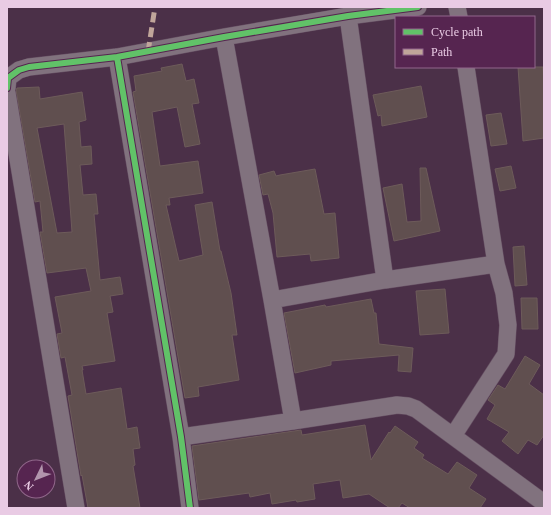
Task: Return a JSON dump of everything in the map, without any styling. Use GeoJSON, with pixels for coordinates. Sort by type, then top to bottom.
{"type":"FeatureCollection","features":[{"type":"Feature","properties":{"kind":"street"},"geometry":{"type":"LineString","coordinates":[[7,88],[8,78],[19,70],[29,67],[117,57],[348,16],[418,7]]}},
{"type":"Feature","properties":{"kind":"street"},"geometry":{"type":"LineString","coordinates":[[348,16],[385,280]]}},
{"type":"Feature","properties":{"kind":"street"},"geometry":{"type":"LineString","coordinates":[[224,37],[293,421]]}},
{"type":"Feature","properties":{"kind":"street"},"geometry":{"type":"LineString","coordinates":[[117,57],[181,437],[190,508]]}},
{"type":"Feature","properties":{"kind":"street"},"geometry":{"type":"LineString","coordinates":[[453,436],[506,354],[508,325],[504,293],[496,264],[466,68]]}},
{"type":"Feature","properties":{"kind":"street"},"geometry":{"type":"LineString","coordinates":[[7,93],[76,508]]}},
{"type":"Feature","properties":{"kind":"street"},"geometry":{"type":"LineString","coordinates":[[272,300],[385,280],[496,264]]}},
{"type":"Feature","properties":{"kind":"street"},"geometry":{"type":"LineString","coordinates":[[181,437],[397,405],[408,406],[416,409],[544,504],[542,508]]}},
{"type":"Feature","properties":{"kind":"building"},"geometry":{"type":"Polygon","coordinates":[[[182,64],[186,81],[194,79],[199,103],[192,104],[200,144],[185,147],[177,107],[152,112],[160,166],[198,161],[203,193],[169,198],[170,205],[166,205],[179,261],[203,255],[195,205],[212,202],[220,251],[231,293],[237,335],[232,335],[239,380],[198,387],[199,396],[185,398],[133,92],[136,91],[134,76],[162,71],[161,68],[182,64]]]}},
{"type":"Feature","properties":{"kind":"building"},"geometry":{"type":"Polygon","coordinates":[[[543,67],[544,138],[523,141],[518,68],[543,67]]]}},
{"type":"Feature","properties":{"kind":"building"},"geometry":{"type":"Polygon","coordinates":[[[421,86],[427,117],[382,126],[381,115],[378,116],[373,95],[421,86]]]}},
{"type":"Feature","properties":{"kind":"building"},"geometry":{"type":"Polygon","coordinates":[[[39,87],[40,99],[82,92],[86,120],[79,122],[81,147],[91,146],[92,164],[80,165],[83,195],[96,194],[98,214],[94,214],[100,280],[120,277],[123,294],[110,296],[113,312],[107,313],[115,361],[82,366],[82,370],[86,394],[121,388],[127,429],[137,427],[140,448],[133,449],[135,465],[133,466],[140,508],[88,508],[82,475],[81,476],[68,396],[72,395],[65,357],[61,358],[57,334],[62,333],[55,297],[91,291],[86,268],[47,273],[40,232],[43,232],[40,201],[35,202],[16,90],[17,88],[39,87]],[[64,124],[37,128],[57,233],[72,232],[64,124]]]}},
{"type":"Feature","properties":{"kind":"building"},"geometry":{"type":"Polygon","coordinates":[[[501,113],[507,144],[491,146],[486,115],[501,113]]]}},
{"type":"Feature","properties":{"kind":"building"},"geometry":{"type":"Polygon","coordinates":[[[511,166],[516,188],[500,191],[495,169],[511,166]]]}},
{"type":"Feature","properties":{"kind":"building"},"geometry":{"type":"Polygon","coordinates":[[[420,168],[426,168],[440,231],[394,241],[383,188],[402,184],[407,222],[421,221],[420,168]]]}},
{"type":"Feature","properties":{"kind":"building"},"geometry":{"type":"Polygon","coordinates":[[[315,169],[324,214],[335,213],[339,258],[311,261],[310,254],[277,257],[273,213],[268,194],[263,195],[259,175],[274,171],[276,176],[315,169]]]}},
{"type":"Feature","properties":{"kind":"building"},"geometry":{"type":"Polygon","coordinates":[[[524,246],[527,285],[515,286],[513,247],[524,246]]]}},
{"type":"Feature","properties":{"kind":"building"},"geometry":{"type":"Polygon","coordinates":[[[445,289],[449,333],[420,335],[416,291],[445,289]]]}},
{"type":"Feature","properties":{"kind":"building"},"geometry":{"type":"Polygon","coordinates":[[[521,298],[537,298],[538,329],[522,329],[521,298]]]}},
{"type":"Feature","properties":{"kind":"building"},"geometry":{"type":"Polygon","coordinates":[[[371,299],[374,313],[376,313],[379,344],[413,348],[411,372],[398,371],[399,355],[331,361],[331,365],[295,373],[284,313],[325,305],[326,307],[371,299]]]}},
{"type":"Feature","properties":{"kind":"building"},"geometry":{"type":"Polygon","coordinates":[[[525,356],[540,365],[529,384],[544,395],[544,435],[537,445],[528,440],[518,454],[502,441],[509,432],[487,419],[495,405],[488,400],[498,385],[505,389],[525,356]]]}},
{"type":"Feature","properties":{"kind":"building"},"geometry":{"type":"Polygon","coordinates":[[[365,425],[371,460],[389,432],[390,433],[395,426],[418,442],[414,448],[424,455],[422,458],[448,474],[457,462],[477,475],[469,488],[486,499],[480,508],[410,508],[402,503],[398,508],[390,508],[369,494],[343,498],[340,480],[313,484],[315,499],[297,502],[296,500],[272,504],[270,493],[250,497],[249,493],[199,500],[192,446],[301,430],[302,435],[365,425]]]}},
{"type":"Feature","properties":{"kind":"marked path"},"geometry":{"type":"LineString","coordinates":[[148,52],[155,7]]}},
{"type":"Feature","properties":{"kind":"cycle path"},"geometry":{"type":"LineString","coordinates":[[7,88],[8,78],[19,70],[29,67],[117,57],[348,16],[418,7]]}},
{"type":"Feature","properties":{"kind":"cycle path"},"geometry":{"type":"LineString","coordinates":[[117,57],[181,437],[190,508]]}}]}
